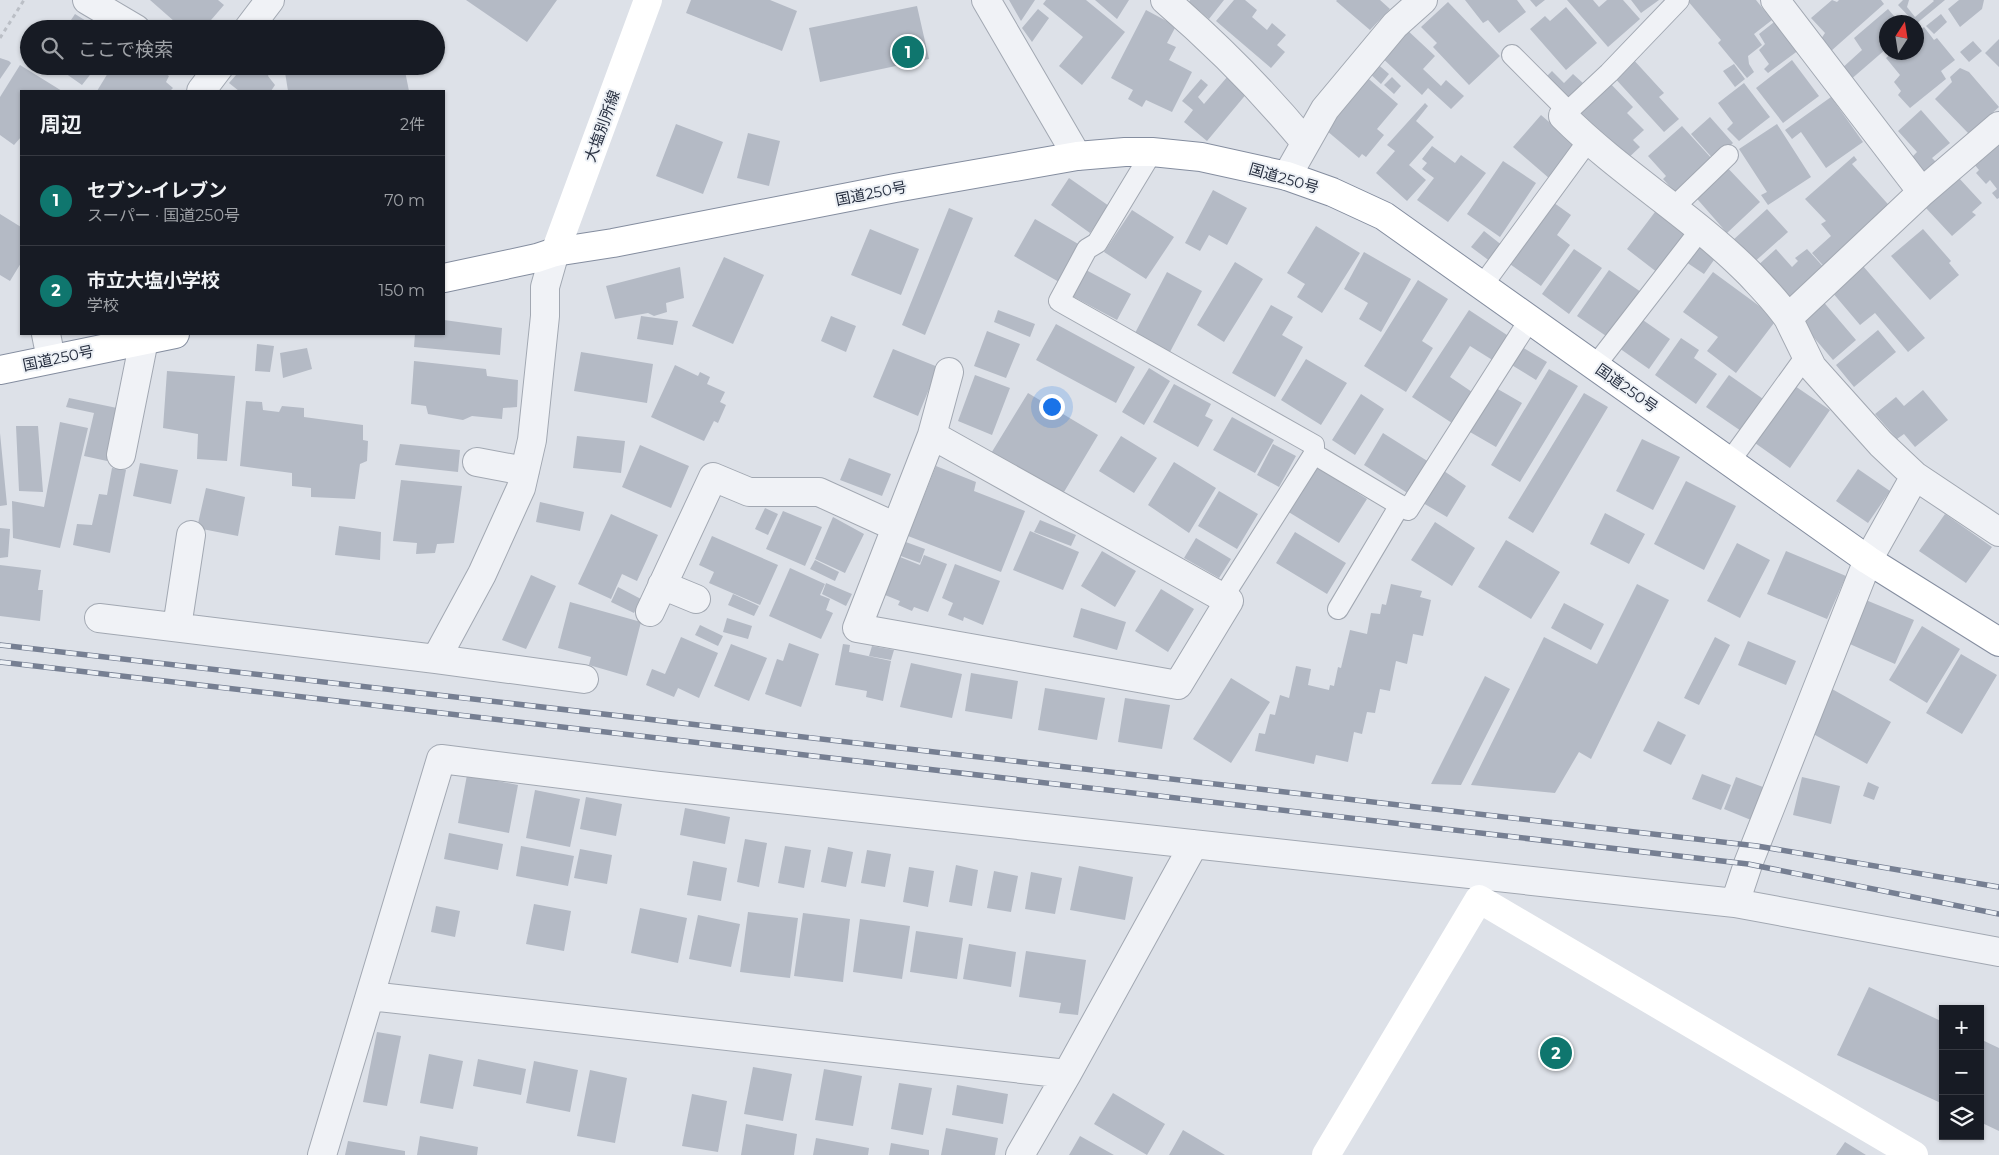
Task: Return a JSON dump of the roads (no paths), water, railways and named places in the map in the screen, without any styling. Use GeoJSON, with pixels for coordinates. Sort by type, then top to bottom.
{"type":"FeatureCollection","features":[{"type":"Feature","properties":{"kind":"main road","name":"大塩別所線"},"geometry":{"type":"LineString","coordinates":[[556,252],[648,0]]}},
{"type":"Feature","properties":{"kind":"main road","name":"国道250号"},"geometry":{"type":"LineString","coordinates":[[445,278],[537,258],[556,252],[613,243],[894,188],[1077,156],[1152,152],[1201,157],[1287,176],[1332,192],[1384,216],[1868,560],[1999,642]]}},
{"type":"Feature","properties":{"kind":"main road","name":"国道250号"},"geometry":{"type":"LineString","coordinates":[[0,370],[48,346],[144,340],[170,335]]}},
{"type":"Feature","properties":{"kind":"main road"},"geometry":{"type":"LineString","coordinates":[[1326,1155],[1485,888],[1914,1155]]}},
{"type":"Feature","properties":{"kind":"street"},"geometry":{"type":"LineString","coordinates":[[87,0],[121,20]]}},
{"type":"Feature","properties":{"kind":"street"},"geometry":{"type":"LineString","coordinates":[[255,20],[270,0]]}},
{"type":"Feature","properties":{"kind":"street"},"geometry":{"type":"LineString","coordinates":[[986,0],[1077,156]]}},
{"type":"Feature","properties":{"kind":"street"},"geometry":{"type":"LineString","coordinates":[[1165,0],[1218,47],[1266,95],[1306,142]]}},
{"type":"Feature","properties":{"kind":"street"},"geometry":{"type":"LineString","coordinates":[[1287,176],[1325,108],[1395,25],[1423,0]]}},
{"type":"Feature","properties":{"kind":"street"},"geometry":{"type":"LineString","coordinates":[[1775,0],[1922,192]]}},
{"type":"Feature","properties":{"kind":"street"},"geometry":{"type":"LineString","coordinates":[[1565,113],[1588,141],[1701,229],[1734,258],[1779,304],[1812,367],[1875,437],[1915,476],[1999,532]]}},
{"type":"Feature","properties":{"kind":"street"},"geometry":{"type":"LineString","coordinates":[[1788,318],[1922,192],[1999,126]]}},
{"type":"Feature","properties":{"kind":"street"},"geometry":{"type":"LineString","coordinates":[[436,659],[482,574],[521,488],[532,440],[545,316],[546,287],[556,252]]}},
{"type":"Feature","properties":{"kind":"street"},"geometry":{"type":"LineString","coordinates":[[122,455],[144,340]]}},
{"type":"Feature","properties":{"kind":"street"},"geometry":{"type":"LineString","coordinates":[[932,435],[1229,601],[1178,685],[857,628],[932,435],[949,372]]}},
{"type":"Feature","properties":{"kind":"street"},"geometry":{"type":"LineString","coordinates":[[477,462],[525,471]]}},
{"type":"Feature","properties":{"kind":"street"},"geometry":{"type":"LineString","coordinates":[[1735,903],[1748,864],[1868,560],[1915,476]]}},
{"type":"Feature","properties":{"kind":"street"},"geometry":{"type":"LineString","coordinates":[[650,612],[713,477],[749,492],[819,492],[896,527]]}},
{"type":"Feature","properties":{"kind":"street"},"geometry":{"type":"LineString","coordinates":[[177,627],[191,535]]}},
{"type":"Feature","properties":{"kind":"street"},"geometry":{"type":"LineString","coordinates":[[662,585],[696,599]]}},
{"type":"Feature","properties":{"kind":"street"},"geometry":{"type":"LineString","coordinates":[[99,618],[584,679]]}},
{"type":"Feature","properties":{"kind":"street"},"geometry":{"type":"LineString","coordinates":[[322,1155],[441,759],[659,786],[1194,844],[1485,888],[1735,903],[1999,952]]}},
{"type":"Feature","properties":{"kind":"street"},"geometry":{"type":"LineString","coordinates":[[1020,1155],[1194,844]]}},
{"type":"Feature","properties":{"kind":"street"},"geometry":{"type":"LineString","coordinates":[[370,996],[1067,1074]]}},
{"type":"Feature","properties":{"kind":"lane"},"geometry":{"type":"LineString","coordinates":[[1512,55],[1565,113],[1608,73],[1679,0]]}},
{"type":"Feature","properties":{"kind":"lane"},"geometry":{"type":"LineString","coordinates":[[1482,286],[1588,141]]}},
{"type":"Feature","properties":{"kind":"lane"},"geometry":{"type":"LineString","coordinates":[[1152,152],[1097,243],[1087,249],[1059,301],[1314,445],[1314,454],[1223,597]]}},
{"type":"Feature","properties":{"kind":"lane"},"geometry":{"type":"LineString","coordinates":[[1673,208],[1728,155]]}},
{"type":"Feature","properties":{"kind":"lane"},"geometry":{"type":"LineString","coordinates":[[1595,366],[1701,229]]}},
{"type":"Feature","properties":{"kind":"lane"},"geometry":{"type":"LineString","coordinates":[[1314,454],[1408,510],[1530,319]]}},
{"type":"Feature","properties":{"kind":"lane"},"geometry":{"type":"LineString","coordinates":[[1730,462],[1806,356]]}},
{"type":"Feature","properties":{"kind":"lane"},"geometry":{"type":"LineString","coordinates":[[1338,609],[1400,505]]}},
{"type":"Feature","properties":{"kind":"railway"},"geometry":{"type":"LineString","coordinates":[[0,645],[1757,846],[1999,887]]}},
{"type":"Feature","properties":{"kind":"railway"},"geometry":{"type":"LineString","coordinates":[[0,662],[1748,864],[1999,914]]}},
{"type":"Feature","properties":{"kind":"place","name":"セブン-イレブン"},"geometry":{"type":"Point","coordinates":[908,52]}},
{"type":"Feature","properties":{"kind":"place","name":"市立大塩小学校"},"geometry":{"type":"Point","coordinates":[1556,1053]}}]}
